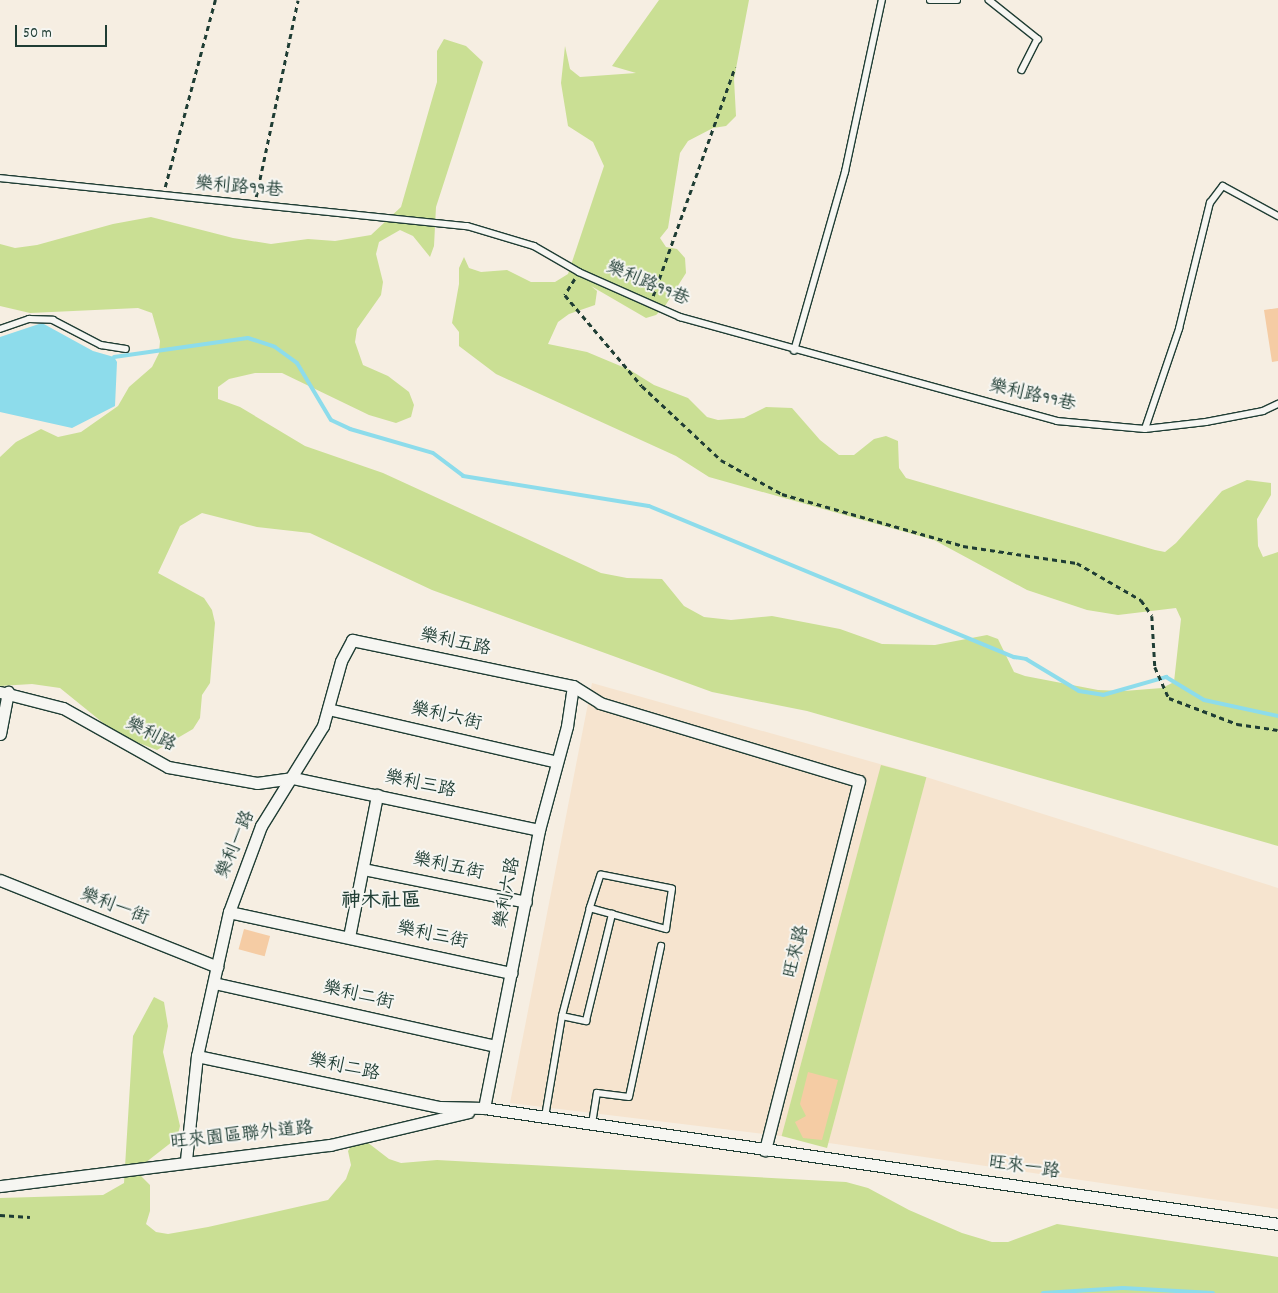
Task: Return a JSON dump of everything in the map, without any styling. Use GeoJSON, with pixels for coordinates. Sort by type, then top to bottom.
{"type":"FeatureCollection","features":[{"type":"Feature","properties":{"kind":"street","name":"樂利五路"},"geometry":{"type":"LineString","coordinates":[[342,661],[352,640],[573,686]]}},
{"type":"Feature","properties":{"kind":"street","name":"樂利一路"},"geometry":{"type":"LineString","coordinates":[[186,1160],[197,1056],[218,967],[228,912],[261,826],[293,778],[323,726],[342,661]]}},
{"type":"Feature","properties":{"kind":"street","name":"樂利六路"},"geometry":{"type":"LineString","coordinates":[[484,1108],[539,830],[557,762],[573,686]]}},
{"type":"Feature","properties":{"kind":"street","name":"旺來路"},"geometry":{"type":"LineString","coordinates":[[573,686],[600,703],[859,781],[765,1150]]}},
{"type":"Feature","properties":{"kind":"street"},"geometry":{"type":"LineString","coordinates":[[0,734],[4,692]]}},
{"type":"Feature","properties":{"kind":"street","name":"樂利路"},"geometry":{"type":"LineString","coordinates":[[4,692],[63,708],[168,767],[257,783],[293,778]]}},
{"type":"Feature","properties":{"kind":"street","name":"樂利六街"},"geometry":{"type":"LineString","coordinates":[[328,709],[557,762]]}},
{"type":"Feature","properties":{"kind":"street","name":"樂利三路"},"geometry":{"type":"LineString","coordinates":[[293,778],[539,830]]}},
{"type":"Feature","properties":{"kind":"street"},"geometry":{"type":"LineString","coordinates":[[349,937],[377,795]]}},
{"type":"Feature","properties":{"kind":"street","name":"樂利五街"},"geometry":{"type":"LineString","coordinates":[[363,869],[526,902]]}},
{"type":"Feature","properties":{"kind":"street","name":"樂利一街"},"geometry":{"type":"LineString","coordinates":[[0,880],[218,967]]}},
{"type":"Feature","properties":{"kind":"street","name":"樂利三街"},"geometry":{"type":"LineString","coordinates":[[228,912],[511,972]]}},
{"type":"Feature","properties":{"kind":"street","name":"樂利二街"},"geometry":{"type":"LineString","coordinates":[[214,983],[495,1046]]}},
{"type":"Feature","properties":{"kind":"street","name":"樂利二路"},"geometry":{"type":"LineString","coordinates":[[197,1056],[440,1107],[484,1108]]}},
{"type":"Feature","properties":{"kind":"street"},"geometry":{"type":"LineString","coordinates":[[484,1108],[765,1150]]}},
{"type":"Feature","properties":{"kind":"street","name":"旺來園區聯外道路"},"geometry":{"type":"LineString","coordinates":[[0,1186],[186,1160],[330,1144],[484,1108]]}},
{"type":"Feature","properties":{"kind":"street","name":"旺來一路"},"geometry":{"type":"LineString","coordinates":[[765,1150],[1278,1224]]}},
{"type":"Feature","properties":{"kind":"lane"},"geometry":{"type":"LineString","coordinates":[[794,350],[845,172],[882,0]]}},
{"type":"Feature","properties":{"kind":"lane"},"geometry":{"type":"LineString","coordinates":[[930,0],[957,0]]}},
{"type":"Feature","properties":{"kind":"lane"},"geometry":{"type":"LineString","coordinates":[[989,0],[1038,39],[1022,70]]}},
{"type":"Feature","properties":{"kind":"lane","name":"樂利路99巷"},"geometry":{"type":"LineString","coordinates":[[0,178],[162,197],[467,226],[534,246],[579,272],[680,317],[1057,421],[1145,429],[1206,422],[1263,411],[1278,404]]}},
{"type":"Feature","properties":{"kind":"lane"},"geometry":{"type":"LineString","coordinates":[[1145,429],[1179,330],[1210,203],[1223,186],[1278,216]]}},
{"type":"Feature","properties":{"kind":"lane"},"geometry":{"type":"LineString","coordinates":[[0,329],[28,319],[53,320],[101,345],[126,349]]}},
{"type":"Feature","properties":{"kind":"lane"},"geometry":{"type":"LineString","coordinates":[[545,1117],[562,1016],[590,908],[601,875],[672,889],[666,929],[590,908]]}},
{"type":"Feature","properties":{"kind":"lane"},"geometry":{"type":"LineString","coordinates":[[562,1016],[586,1021],[612,914]]}},
{"type":"Feature","properties":{"kind":"lane"},"geometry":{"type":"LineString","coordinates":[[592,1124],[597,1093],[629,1097],[661,946]]}},
{"type":"Feature","properties":{"kind":"path"},"geometry":{"type":"LineString","coordinates":[[162,197],[215,0]]}},
{"type":"Feature","properties":{"kind":"path"},"geometry":{"type":"LineString","coordinates":[[254,206],[298,0]]}},
{"type":"Feature","properties":{"kind":"path"},"geometry":{"type":"LineString","coordinates":[[650,303],[735,67]]}},
{"type":"Feature","properties":{"kind":"path"},"geometry":{"type":"LineString","coordinates":[[579,272],[565,295],[642,386],[721,460],[782,494],[963,546],[1077,563],[1140,600],[1152,616],[1154,667],[1169,698],[1237,724],[1278,730]]}},
{"type":"Feature","properties":{"kind":"path"},"geometry":{"type":"LineString","coordinates":[[0,1215],[30,1217]]}},
{"type":"Feature","properties":{"kind":"shaded area"},"geometry":{"type":"Polygon","coordinates":[[[592,683],[926,777],[1278,888],[1278,1209],[781,1136],[510,1103],[592,683]]]}},
{"type":"Feature","properties":{"kind":"green space"},"geometry":{"type":"Polygon","coordinates":[[[659,0],[749,0],[734,79],[736,116],[726,126],[713,128],[688,141],[680,153],[668,228],[660,238],[666,247],[677,249],[685,258],[686,273],[665,306],[656,315],[646,318],[591,286],[597,291],[595,305],[569,314],[558,322],[548,344],[587,352],[630,370],[654,385],[688,398],[707,417],[718,420],[744,418],[766,407],[792,408],[820,440],[839,455],[854,455],[874,439],[886,436],[898,441],[899,468],[906,478],[1165,552],[1176,543],[1222,491],[1247,480],[1271,483],[1271,495],[1257,519],[1258,546],[1263,557],[1278,552],[1278,846],[807,711],[712,692],[432,590],[310,533],[257,527],[202,513],[180,526],[158,573],[204,598],[212,610],[215,623],[210,683],[202,695],[200,718],[193,729],[157,750],[118,735],[60,688],[32,684],[0,686],[0,457],[16,442],[41,429],[58,437],[81,432],[118,406],[129,387],[152,367],[159,353],[160,341],[152,313],[138,308],[30,313],[0,306],[0,244],[15,248],[37,245],[113,224],[151,217],[233,238],[271,244],[308,239],[335,241],[371,235],[401,207],[437,82],[437,51],[444,39],[466,46],[483,62],[436,207],[434,246],[430,257],[413,236],[400,230],[379,242],[376,254],[383,282],[381,295],[357,329],[355,342],[363,365],[388,376],[409,392],[414,405],[411,417],[396,423],[369,415],[282,373],[255,373],[229,379],[218,387],[218,399],[240,407],[305,446],[383,473],[601,573],[627,578],[662,579],[684,606],[704,617],[731,620],[772,616],[840,629],[882,644],[935,645],[987,635],[998,639],[1014,672],[1025,676],[1098,690],[1124,691],[1162,688],[1174,682],[1181,619],[1176,608],[1118,615],[1087,610],[1027,590],[934,540],[709,477],[676,456],[496,374],[459,346],[459,332],[452,323],[459,284],[459,268],[464,257],[469,268],[481,272],[507,270],[531,282],[555,282],[568,274],[604,166],[593,142],[568,126],[561,83],[565,46],[570,69],[580,77],[636,73],[612,66],[659,0]]]}},
{"type":"Feature","properties":{"kind":"green space"},"geometry":{"type":"Polygon","coordinates":[[[881,765],[926,777],[827,1148],[782,1136],[881,765]]]}},
{"type":"Feature","properties":{"kind":"green space"},"geometry":{"type":"Polygon","coordinates":[[[154,997],[164,1002],[168,1026],[163,1052],[180,1126],[177,1138],[145,1163],[140,1175],[150,1185],[150,1211],[146,1224],[156,1232],[168,1234],[208,1227],[328,1200],[346,1179],[351,1165],[348,1151],[355,1140],[367,1142],[389,1159],[401,1163],[437,1160],[846,1182],[868,1188],[909,1210],[962,1233],[992,1242],[1008,1242],[1057,1224],[1278,1257],[1278,1293],[0,1293],[0,1198],[103,1195],[124,1183],[133,1036],[154,997]]]}},
{"type":"Feature","properties":{"kind":"water"},"geometry":{"type":"Polygon","coordinates":[[[42,323],[93,351],[114,357],[117,362],[115,406],[72,428],[0,412],[0,337],[42,323]]]}},
{"type":"Feature","properties":{"kind":"building"},"geometry":{"type":"Polygon","coordinates":[[[1278,308],[1278,361],[1272,362],[1264,310],[1278,308]]]}},
{"type":"Feature","properties":{"kind":"building"},"geometry":{"type":"Polygon","coordinates":[[[244,929],[270,936],[265,956],[239,949],[244,929]]]}},
{"type":"Feature","properties":{"kind":"building"},"geometry":{"type":"Polygon","coordinates":[[[808,1072],[838,1080],[822,1140],[803,1138],[795,1122],[806,1116],[800,1104],[808,1072]]]}},
{"type":"Feature","properties":{"kind":"waterway"},"geometry":{"type":"LineString","coordinates":[[114,357],[248,338],[275,347],[297,363],[331,420],[350,429],[433,453],[463,476],[649,506],[1014,657],[1026,659],[1079,691],[1103,695],[1166,677],[1204,700],[1278,716]]}},
{"type":"Feature","properties":{"kind":"waterway"},"geometry":{"type":"LineString","coordinates":[[1043,1293],[1123,1288],[1213,1293]]}},
{"type":"Feature","properties":{"kind":"district","name":"神木社區"},"geometry":{"type":"Point","coordinates":[381,902]}}]}
